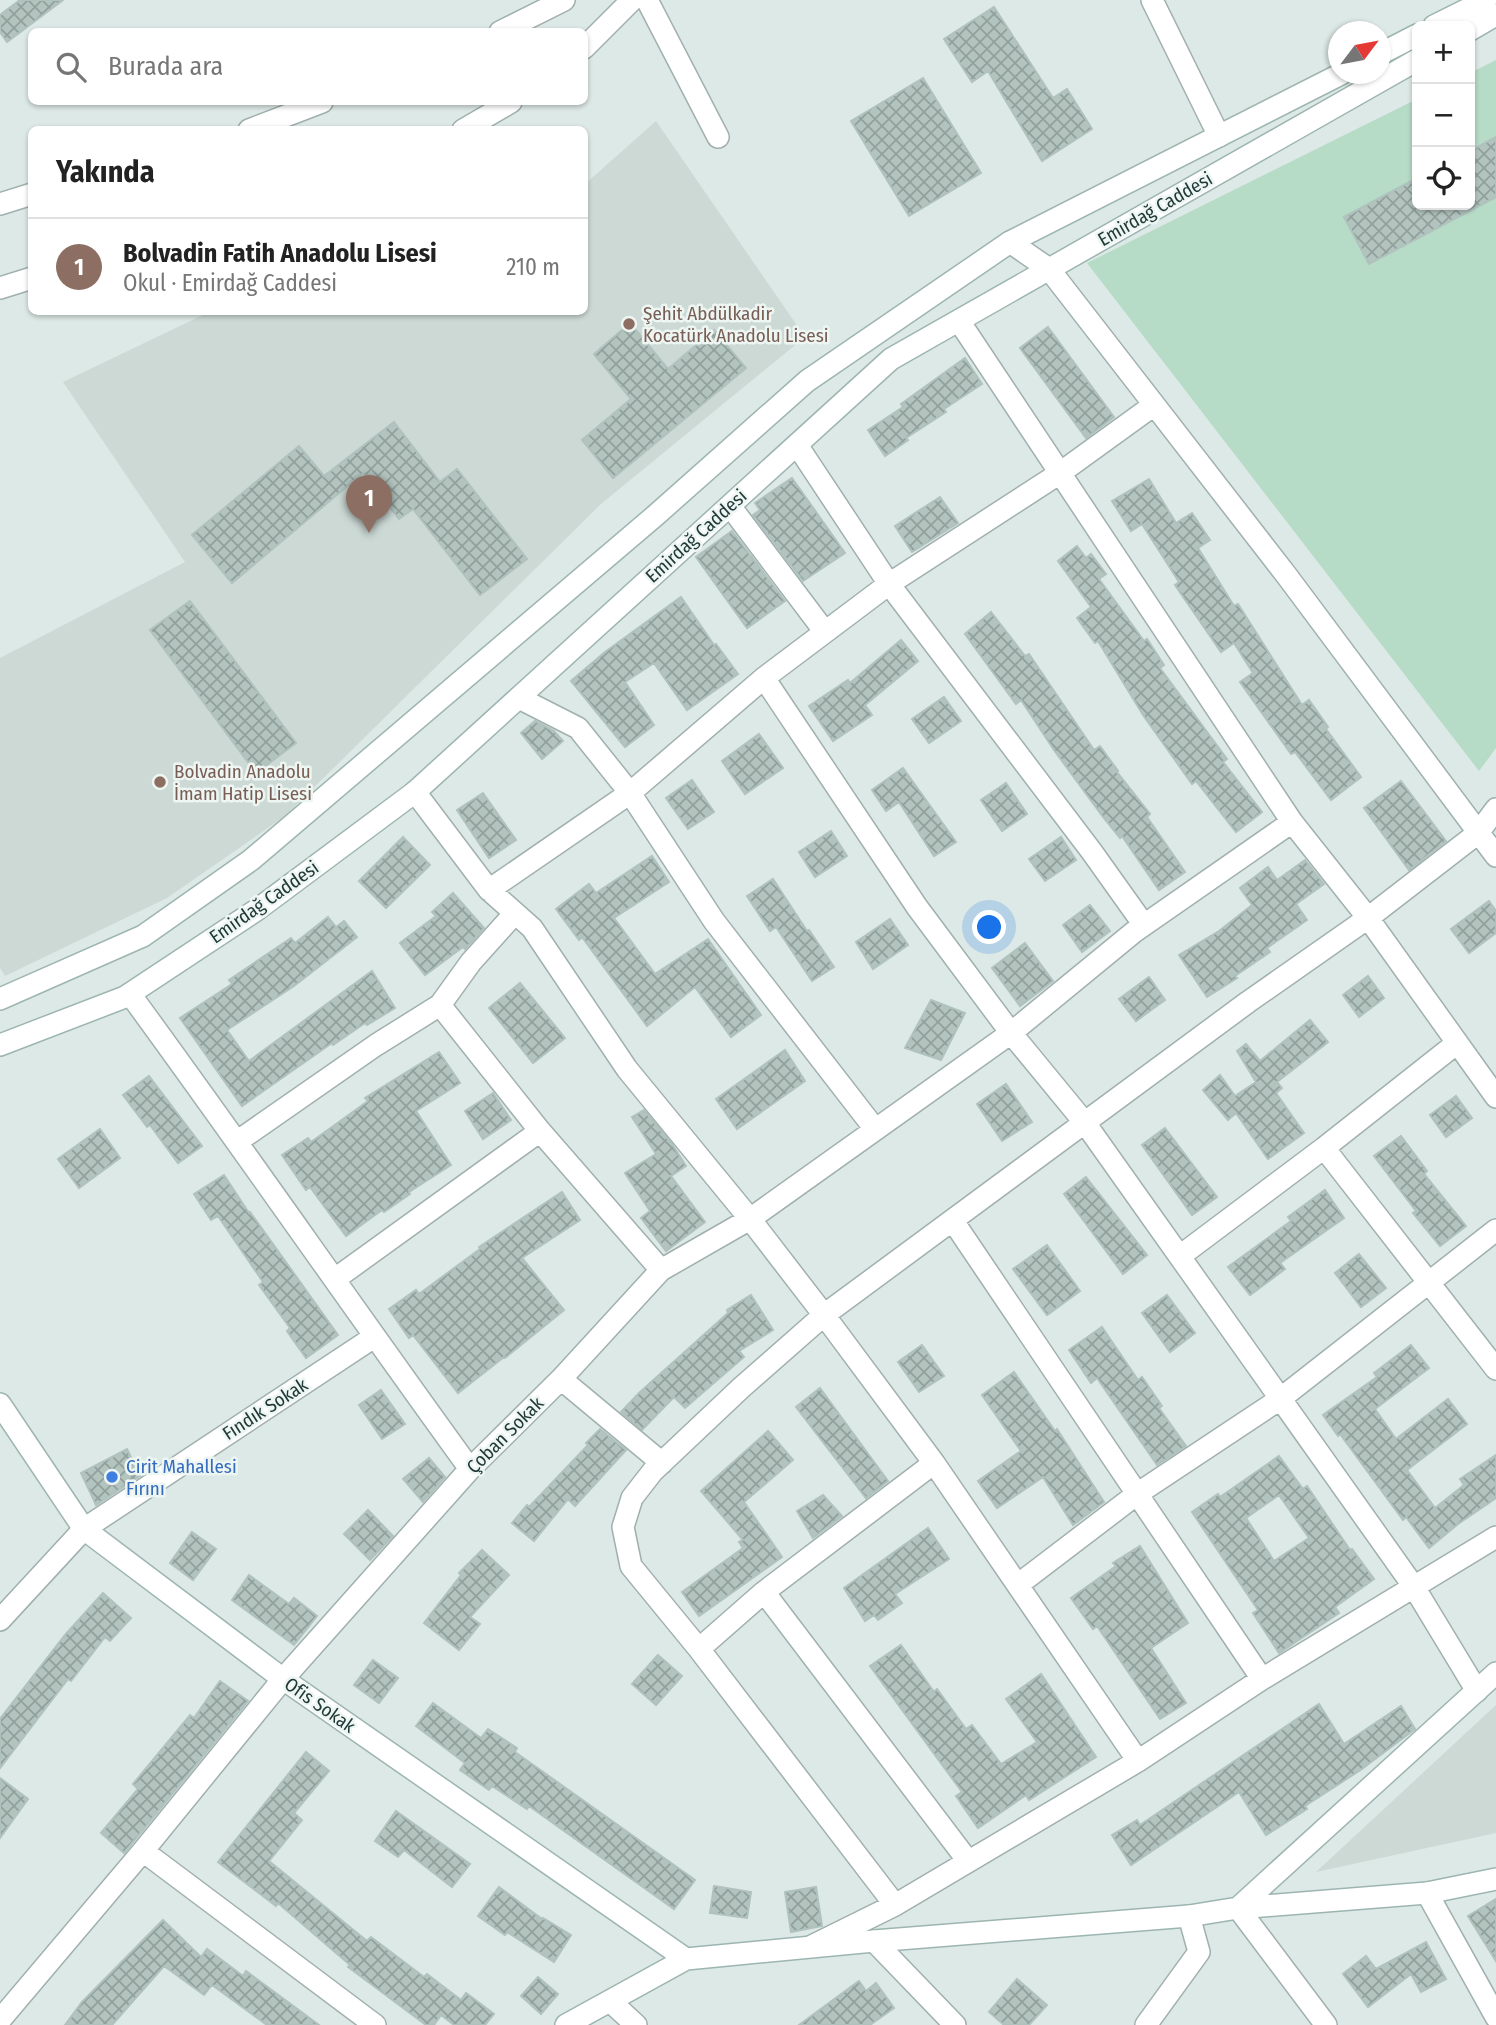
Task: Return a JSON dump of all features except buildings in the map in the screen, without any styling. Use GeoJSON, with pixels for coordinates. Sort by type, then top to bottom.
{"type":"FeatureCollection","features":[{"type":"Feature","properties":{"kind":"street"},"geometry":{"type":"LineString","coordinates":[[508,28],[564,0]]}},
{"type":"Feature","properties":{"kind":"street"},"geometry":{"type":"LineString","coordinates":[[588,44],[632,0]]}},
{"type":"Feature","properties":{"kind":"street"},"geometry":{"type":"LineString","coordinates":[[647,0],[718,137]]}},
{"type":"Feature","properties":{"kind":"street"},"geometry":{"type":"LineString","coordinates":[[1152,0],[1219,135]]}},
{"type":"Feature","properties":{"kind":"street"},"geometry":{"type":"LineString","coordinates":[[1444,21],[1486,0]]}},
{"type":"Feature","properties":{"kind":"street"},"geometry":{"type":"LineString","coordinates":[[1475,27],[1496,15]]}},
{"type":"Feature","properties":{"kind":"street"},"geometry":{"type":"LineString","coordinates":[[1391,49],[1412,38]]}},
{"type":"Feature","properties":{"kind":"street","name":"Emirdağ Caddesi"},"geometry":{"type":"LineString","coordinates":[[0,1045],[130,994],[258,909],[415,792],[891,359],[1412,63]]}},
{"type":"Feature","properties":{"kind":"street","name":"Emirdağ Caddesi"},"geometry":{"type":"LineString","coordinates":[[0,999],[143,936],[251,860],[656,516],[807,381],[1010,242],[1328,80]]}},
{"type":"Feature","properties":{"kind":"street"},"geometry":{"type":"LineString","coordinates":[[259,126],[313,105]]}},
{"type":"Feature","properties":{"kind":"street"},"geometry":{"type":"LineString","coordinates":[[470,126],[506,105]]}},
{"type":"Feature","properties":{"kind":"street"},"geometry":{"type":"LineString","coordinates":[[0,204],[28,195]]}},
{"type":"Feature","properties":{"kind":"street"},"geometry":{"type":"LineString","coordinates":[[1010,242],[1049,269],[1286,576],[1496,856]]}},
{"type":"Feature","properties":{"kind":"street"},"geometry":{"type":"LineString","coordinates":[[0,288],[28,279]]}},
{"type":"Feature","properties":{"kind":"street"},"geometry":{"type":"LineString","coordinates":[[959,321],[1292,822],[1368,918],[1496,1097]]}},
{"type":"Feature","properties":{"kind":"street"},"geometry":{"type":"LineString","coordinates":[[489,890],[630,793],[764,678],[889,584],[1060,472],[1154,405]]}},
{"type":"Feature","properties":{"kind":"street"},"geometry":{"type":"LineString","coordinates":[[797,445],[889,584],[1144,925]]}},
{"type":"Feature","properties":{"kind":"street"},"geometry":{"type":"LineString","coordinates":[[730,506],[825,632]]}},
{"type":"Feature","properties":{"kind":"street"},"geometry":{"type":"LineString","coordinates":[[764,678],[917,907],[1012,1033],[1085,1123],[1414,1587],[1477,1691]]}},
{"type":"Feature","properties":{"kind":"street"},"geometry":{"type":"LineString","coordinates":[[519,698],[578,728],[630,793],[714,921],[875,1129]]}},
{"type":"Feature","properties":{"kind":"street"},"geometry":{"type":"LineString","coordinates":[[415,792],[489,890],[532,928],[627,1069],[750,1219],[824,1315],[934,1463],[1138,1761]]}},
{"type":"Feature","properties":{"kind":"street"},"geometry":{"type":"LineString","coordinates":[[895,1905],[631,1566],[623,1527],[632,1497],[662,1463],[742,1387],[824,1315],[1248,1002],[1368,918],[1478,833],[1496,809]]}},
{"type":"Feature","properties":{"kind":"street","name":"Çoban Sokak"},"geometry":{"type":"LineString","coordinates":[[5,2018],[283,1679],[470,1469],[561,1379],[660,1270],[750,1219],[1012,1033],[1144,925],[1292,822]]}},
{"type":"Feature","properties":{"kind":"street"},"geometry":{"type":"LineString","coordinates":[[237,1140],[376,1045],[440,1005],[471,962],[515,913]]}},
{"type":"Feature","properties":{"kind":"street"},"geometry":{"type":"LineString","coordinates":[[130,994],[470,1469]]}},
{"type":"Feature","properties":{"kind":"street"},"geometry":{"type":"LineString","coordinates":[[440,1005],[540,1131],[660,1270]]}},
{"type":"Feature","properties":{"kind":"street"},"geometry":{"type":"LineString","coordinates":[[1180,1256],[1324,1148],[1457,1043]]}},
{"type":"Feature","properties":{"kind":"street"},"geometry":{"type":"LineString","coordinates":[[335,1279],[540,1131]]}},
{"type":"Feature","properties":{"kind":"street"},"geometry":{"type":"LineString","coordinates":[[1324,1148],[1496,1369]]}},
{"type":"Feature","properties":{"kind":"street"},"geometry":{"type":"LineString","coordinates":[[953,1221],[1262,1679]]}},
{"type":"Feature","properties":{"kind":"street"},"geometry":{"type":"LineString","coordinates":[[1019,1584],[1137,1494],[1280,1399],[1496,1230]]}},
{"type":"Feature","properties":{"kind":"street","name":"Fındık Sokak"},"geometry":{"type":"LineString","coordinates":[[0,1620],[84,1529],[374,1337]]}},
{"type":"Feature","properties":{"kind":"street"},"geometry":{"type":"LineString","coordinates":[[561,1379],[662,1463]]}},
{"type":"Feature","properties":{"kind":"street","name":"Ofis Sokak"},"geometry":{"type":"LineString","coordinates":[[0,1404],[84,1529],[283,1679],[686,1959]]}},
{"type":"Feature","properties":{"kind":"street"},"geometry":{"type":"LineString","coordinates":[[699,1650],[764,1592],[934,1463]]}},
{"type":"Feature","properties":{"kind":"street"},"geometry":{"type":"LineString","coordinates":[[810,1947],[895,1905],[1138,1761],[1262,1679],[1496,1536]]}},
{"type":"Feature","properties":{"kind":"street"},"geometry":{"type":"LineString","coordinates":[[764,1592],[968,1861]]}},
{"type":"Feature","properties":{"kind":"street"},"geometry":{"type":"LineString","coordinates":[[1238,1908],[1496,1673]]}},
{"type":"Feature","properties":{"kind":"street"},"geometry":{"type":"LineString","coordinates":[[144,1851],[375,2025]]}},
{"type":"Feature","properties":{"kind":"street"},"geometry":{"type":"LineString","coordinates":[[566,2025],[686,1959],[1427,1893],[1496,1879]]}},
{"type":"Feature","properties":{"kind":"street"},"geometry":{"type":"LineString","coordinates":[[1427,1893],[1496,2017]]}},
{"type":"Feature","properties":{"kind":"street"},"geometry":{"type":"LineString","coordinates":[[1238,1908],[1326,2025]]}},
{"type":"Feature","properties":{"kind":"street"},"geometry":{"type":"LineString","coordinates":[[1146,2025],[1199,1952],[1189,1916]]}},
{"type":"Feature","properties":{"kind":"street"},"geometry":{"type":"LineString","coordinates":[[874,1941],[955,2025]]}},
{"type":"Feature","properties":{"kind":"street"},"geometry":{"type":"LineString","coordinates":[[611,2002],[636,2025]]}},
{"type":"Feature","properties":{"kind":"shaded area"},"geometry":{"type":"Polygon","coordinates":[[[656,121],[805,337],[601,504],[285,816],[167,898],[5,976],[0,968],[0,658],[185,562],[63,382],[203,315],[588,315],[588,181],[656,121]]]}},
{"type":"Feature","properties":{"kind":"shaded area"},"geometry":{"type":"Polygon","coordinates":[[[1496,1705],[1496,1833],[1316,1872],[1496,1705]]]}},
{"type":"Feature","properties":{"kind":"green space"},"geometry":{"type":"Polygon","coordinates":[[[1496,60],[1496,748],[1479,771],[1087,263],[1412,101],[1412,210],[1475,210],[1475,70],[1496,60]]]}},
{"type":"Feature","properties":{"kind":"place","name":"Şehit Abdülkadir Kocatürk Anadolu Lisesi"},"geometry":{"type":"Point","coordinates":[629,324]}},
{"type":"Feature","properties":{"kind":"place","name":"Bolvadin Fatih Anadolu Lisesi"},"geometry":{"type":"Point","coordinates":[369,533]}},
{"type":"Feature","properties":{"kind":"place","name":"Bolvadin Anadolu İmam Hatip Lisesi"},"geometry":{"type":"Point","coordinates":[160,782]}},
{"type":"Feature","properties":{"kind":"place","name":"Cirit Mahallesi Fırını"},"geometry":{"type":"Point","coordinates":[112,1477]}}]}
